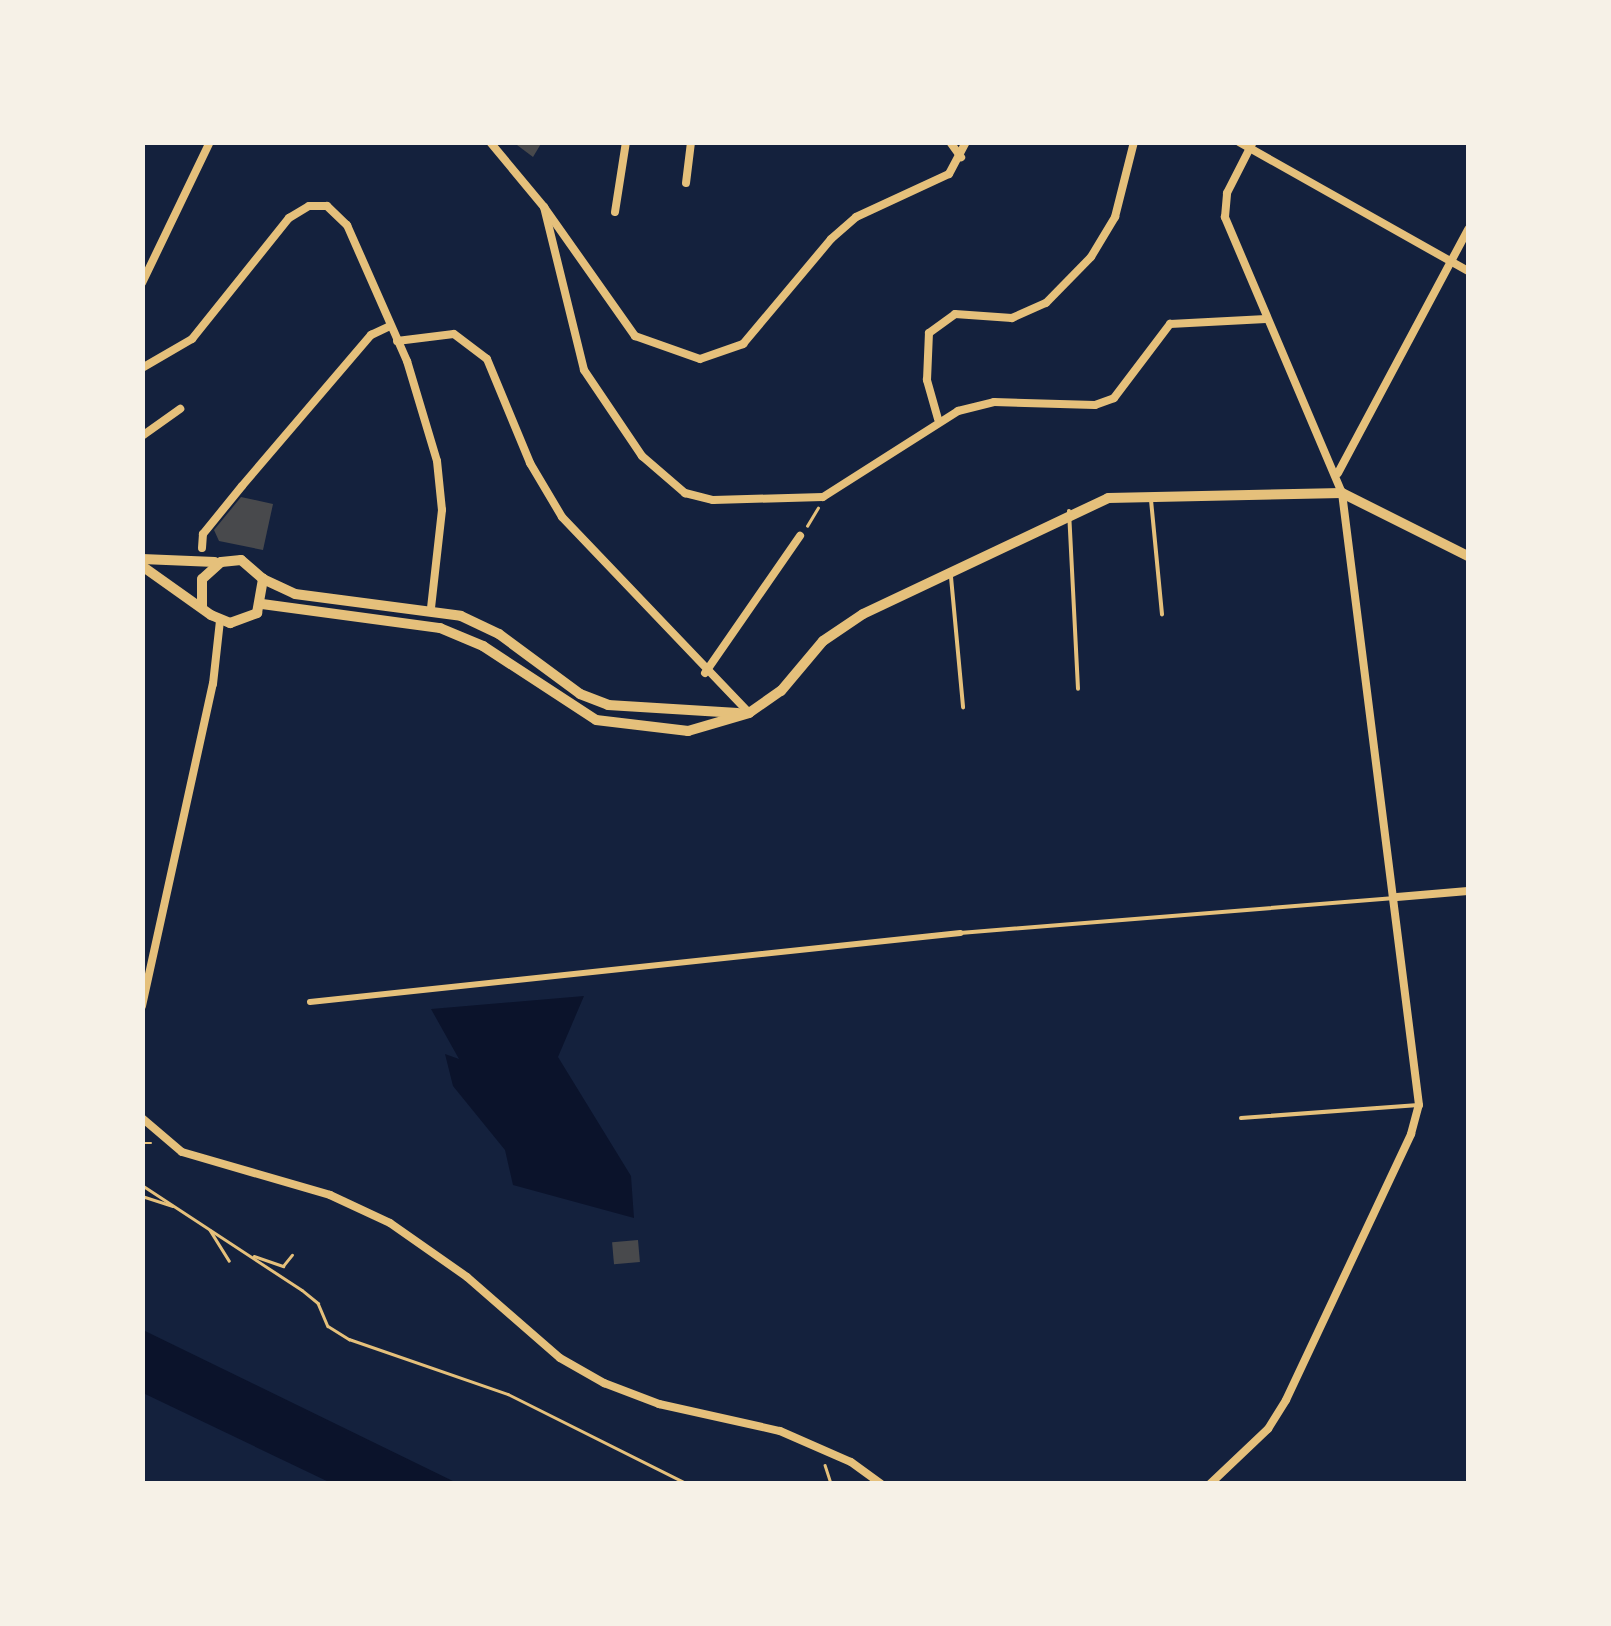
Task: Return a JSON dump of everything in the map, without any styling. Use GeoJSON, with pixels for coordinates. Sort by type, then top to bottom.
{"type":"FeatureCollection","features":[{"type":"Feature","properties":{"kind":"street"},"geometry":{"type":"LineString","coordinates":[[142,283],[210,142]]}},
{"type":"Feature","properties":{"kind":"street"},"geometry":{"type":"LineString","coordinates":[[490,142],[544,207],[635,336],[700,359],[742,344],[856,217],[933,186],[962,157],[966,142]]}},
{"type":"Feature","properties":{"kind":"street"},"geometry":{"type":"LineString","coordinates":[[614,212],[626,142]]}},
{"type":"Feature","properties":{"kind":"street"},"geometry":{"type":"LineString","coordinates":[[686,183],[691,142]]}},
{"type":"Feature","properties":{"kind":"street"},"geometry":{"type":"LineString","coordinates":[[950,142],[962,157]]}},
{"type":"Feature","properties":{"kind":"street"},"geometry":{"type":"LineString","coordinates":[[938,419],[927,380],[929,333],[955,314],[1012,318],[1046,303],[1092,256],[1114,217],[1134,142]]}},
{"type":"Feature","properties":{"kind":"street"},"geometry":{"type":"LineString","coordinates":[[1240,142],[1468,271]]}},
{"type":"Feature","properties":{"kind":"street"},"geometry":{"type":"LineString","coordinates":[[1210,1484],[1268,1429],[1286,1400],[1412,1134],[1419,1104],[1397,897],[1338,474],[1266,319],[1225,216],[1227,194],[1252,146]]}},
{"type":"Feature","properties":{"kind":"street"},"geometry":{"type":"LineString","coordinates":[[142,368],[192,338],[279,229],[309,206],[327,206],[348,225],[396,342],[441,486],[431,608]]}},
{"type":"Feature","properties":{"kind":"street"},"geometry":{"type":"LineString","coordinates":[[544,207],[584,370],[642,456],[684,493],[712,500],[822,497],[938,419],[994,402],[1095,405],[1128,385],[1154,337],[1170,324],[1266,319]]}},
{"type":"Feature","properties":{"kind":"street"},"geometry":{"type":"LineString","coordinates":[[1338,474],[1468,230]]}},
{"type":"Feature","properties":{"kind":"street"},"geometry":{"type":"LineString","coordinates":[[202,548],[203,534],[242,486],[371,335],[388,326]]}},
{"type":"Feature","properties":{"kind":"street"},"geometry":{"type":"LineString","coordinates":[[396,342],[454,334],[488,359],[530,463],[562,517],[705,673],[749,713]]}},
{"type":"Feature","properties":{"kind":"street"},"geometry":{"type":"LineString","coordinates":[[142,436],[180,409]]}},
{"type":"Feature","properties":{"kind":"street"},"geometry":{"type":"LineString","coordinates":[[262,604],[454,633],[498,656],[564,704],[612,725],[688,731],[749,713],[780,691],[842,626],[1069,511],[1108,498],[1150,494],[1342,494],[1468,556]]}},
{"type":"Feature","properties":{"kind":"street"},"geometry":{"type":"LineString","coordinates":[[705,673],[800,536]]}},
{"type":"Feature","properties":{"kind":"street"},"geometry":{"type":"LineString","coordinates":[[142,562],[242,560],[262,579],[296,594],[431,608],[498,634],[594,700],[669,714],[749,713]]}},
{"type":"Feature","properties":{"kind":"street"},"geometry":{"type":"LineString","coordinates":[[142,562],[220,621],[240,623],[262,604],[262,579]]}},
{"type":"Feature","properties":{"kind":"street"},"geometry":{"type":"LineString","coordinates":[[202,606],[202,579],[221,562]]}},
{"type":"Feature","properties":{"kind":"street"},"geometry":{"type":"LineString","coordinates":[[142,1006],[213,684],[220,621]]}},
{"type":"Feature","properties":{"kind":"street"},"geometry":{"type":"LineString","coordinates":[[1397,897],[1468,890]]}},
{"type":"Feature","properties":{"kind":"street"},"geometry":{"type":"LineString","coordinates":[[310,1002],[960,934]]}},
{"type":"Feature","properties":{"kind":"street"},"geometry":{"type":"LineString","coordinates":[[142,1118],[182,1152],[330,1195],[390,1223],[467,1276],[560,1358],[604,1384],[660,1404],[780,1431],[851,1462],[881,1484]]}},
{"type":"Feature","properties":{"kind":"lane"},"geometry":{"type":"LineString","coordinates":[[1150,494],[1162,614]]}},
{"type":"Feature","properties":{"kind":"lane"},"geometry":{"type":"LineString","coordinates":[[1069,511],[1078,689]]}},
{"type":"Feature","properties":{"kind":"lane"},"geometry":{"type":"LineString","coordinates":[[950,572],[964,707]]}},
{"type":"Feature","properties":{"kind":"lane"},"geometry":{"type":"LineString","coordinates":[[960,934],[1397,897]]}},
{"type":"Feature","properties":{"kind":"lane"},"geometry":{"type":"LineString","coordinates":[[1241,1118],[1419,1104]]}},
{"type":"Feature","properties":{"kind":"path"},"geometry":{"type":"LineString","coordinates":[[800,536],[822,497]]}},
{"type":"Feature","properties":{"kind":"path"},"geometry":{"type":"LineString","coordinates":[[142,1143],[153,1143]]}},
{"type":"Feature","properties":{"kind":"path"},"geometry":{"type":"LineString","coordinates":[[142,1185],[318,1304],[328,1326],[399,1361],[508,1394],[688,1484]]}},
{"type":"Feature","properties":{"kind":"path"},"geometry":{"type":"LineString","coordinates":[[142,1196],[172,1206]]}},
{"type":"Feature","properties":{"kind":"path"},"geometry":{"type":"LineString","coordinates":[[210,1230],[228,1260]]}},
{"type":"Feature","properties":{"kind":"path"},"geometry":{"type":"LineString","coordinates":[[253,1257],[283,1266],[292,1255]]}},
{"type":"Feature","properties":{"kind":"path"},"geometry":{"type":"LineString","coordinates":[[822,1454],[831,1484]]}},
{"type":"Feature","properties":{"kind":"water"},"geometry":{"type":"Polygon","coordinates":[[[584,996],[558,1057],[631,1176],[634,1218],[513,1185],[505,1150],[453,1086],[445,1054],[459,1059],[431,1009],[584,996]]]}},
{"type":"Feature","properties":{"kind":"water"},"geometry":{"type":"Polygon","coordinates":[[[142,1330],[457,1483],[331,1483],[143,1393],[142,1330]]]}},
{"type":"Feature","properties":{"kind":"building"},"geometry":{"type":"Polygon","coordinates":[[[513,142],[542,142],[533,157],[513,142]]]}},
{"type":"Feature","properties":{"kind":"building"},"geometry":{"type":"Polygon","coordinates":[[[241,497],[273,504],[263,550],[219,541],[214,530],[241,497]]]}},
{"type":"Feature","properties":{"kind":"building"},"geometry":{"type":"Polygon","coordinates":[[[638,1240],[640,1262],[614,1264],[612,1242],[638,1240]]]}}]}
